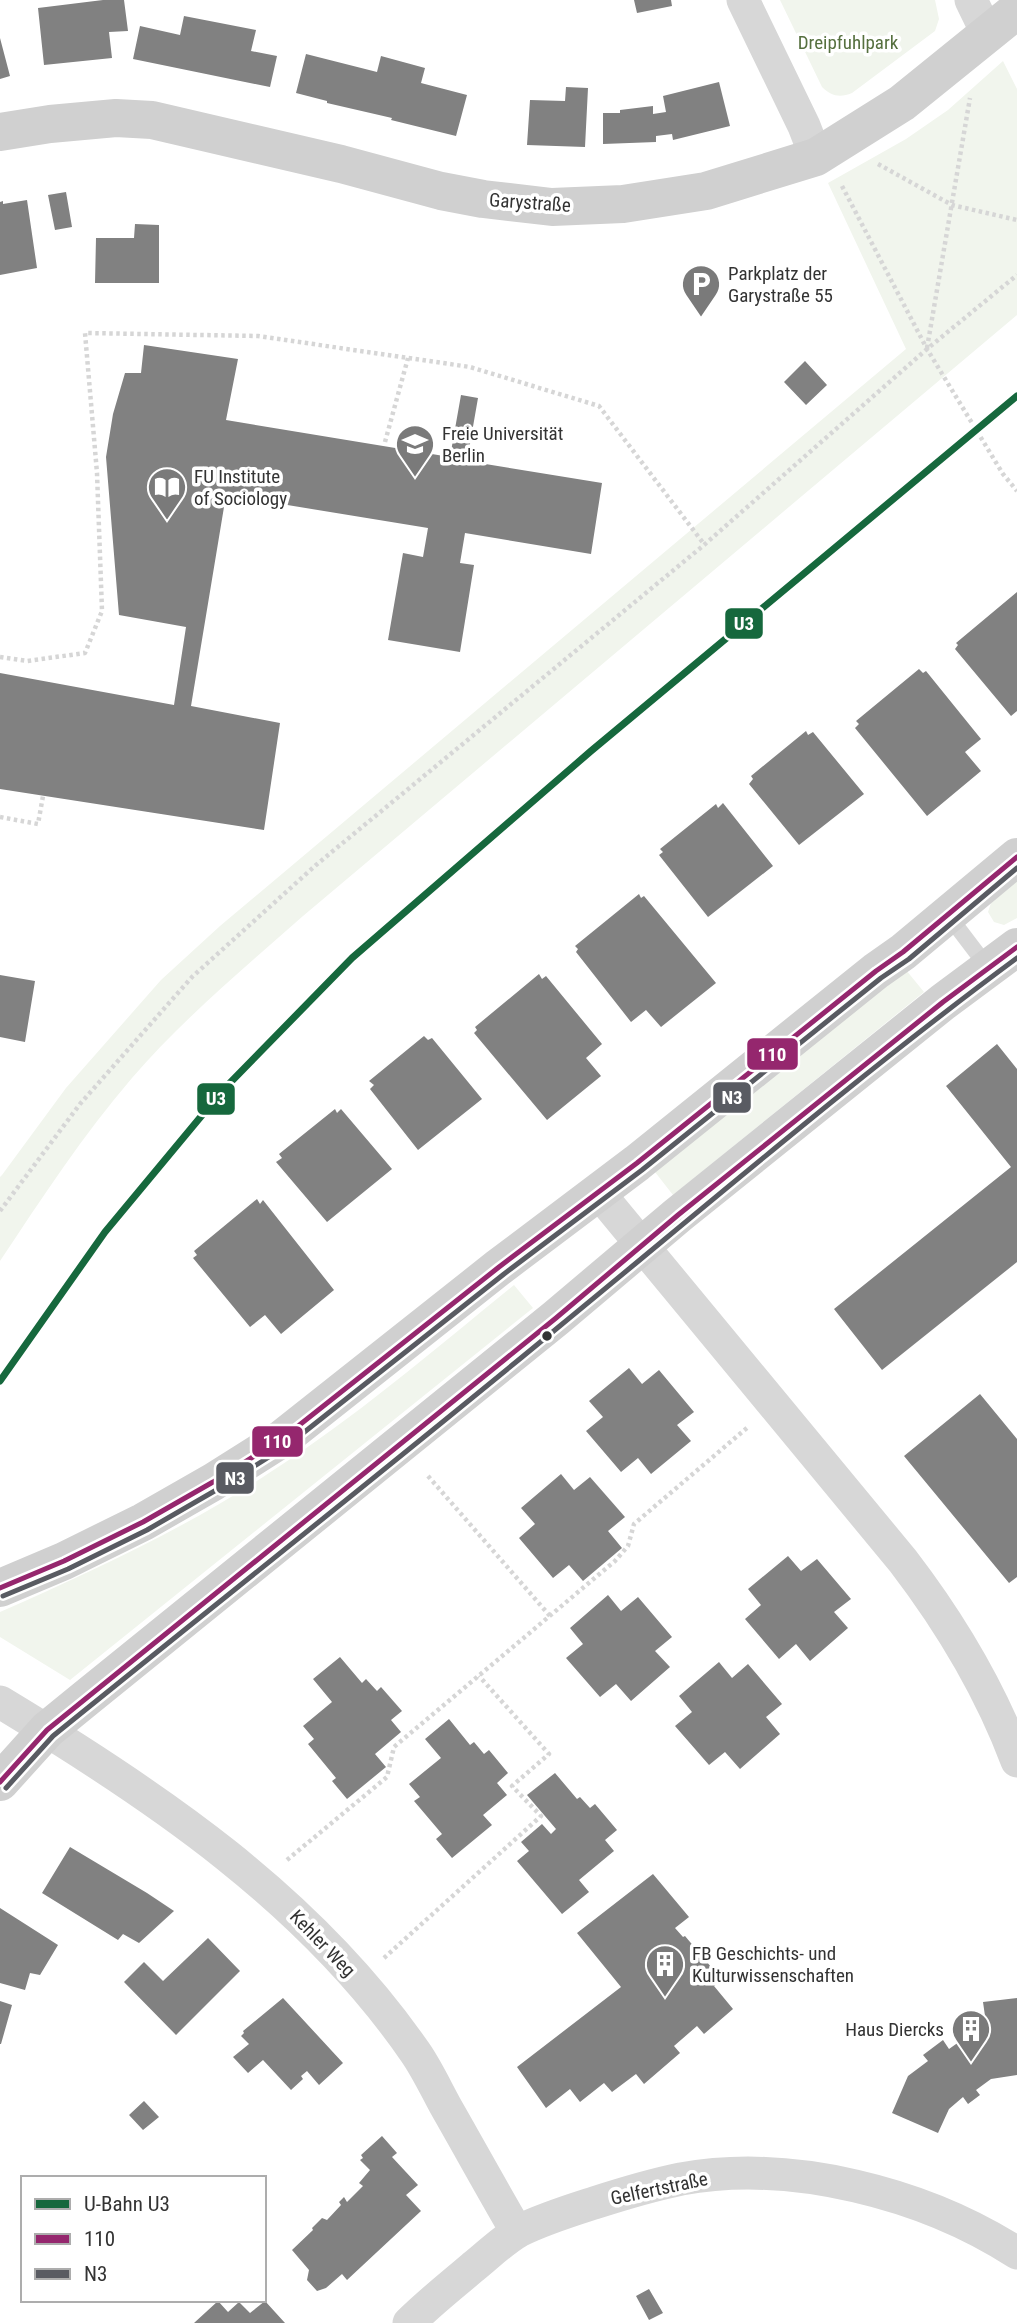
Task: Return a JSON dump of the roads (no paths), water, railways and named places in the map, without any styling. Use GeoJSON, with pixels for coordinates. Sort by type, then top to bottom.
{"type":"FeatureCollection","features":[{"type":"Feature","properties":{"kind":"main road","name":"Garystraße"},"geometry":{"type":"LineString","coordinates":[[0,132],[116,118],[152,120],[341,164],[441,191],[552,207],[623,204],[706,191],[816,157],[902,103],[1017,10]]}},
{"type":"Feature","properties":{"kind":"main road"},"geometry":{"type":"LineString","coordinates":[[0,1588],[64,1561],[143,1522],[283,1438],[638,1163],[1017,858]]}},
{"type":"Feature","properties":{"kind":"main road"},"geometry":{"type":"LineString","coordinates":[[0,1782],[47,1730],[943,1002],[1003,958]]}},
{"type":"Feature","properties":{"kind":"street"},"geometry":{"type":"LineString","coordinates":[[743,0],[804,126],[816,157]]}},
{"type":"Feature","properties":{"kind":"street"},"geometry":{"type":"LineString","coordinates":[[971,0],[988,35]]}},
{"type":"Feature","properties":{"kind":"street"},"geometry":{"type":"LineString","coordinates":[[598,1192],[903,1561],[937,1606],[1008,1737],[1017,1761]]}},
{"type":"Feature","properties":{"kind":"street","name":"Kehler Weg"},"geometry":{"type":"LineString","coordinates":[[0,1702],[158,1802],[268,1889],[326,1945],[358,1979],[416,2053],[517,2232]]}},
{"type":"Feature","properties":{"kind":"street","name":"Gelfertstraße"},"geometry":{"type":"LineString","coordinates":[[410,2323],[517,2232],[548,2218],[621,2194],[682,2179],[744,2173],[807,2177],[876,2192],[946,2215],[990,2236],[1017,2253]]}},
{"type":"Feature","properties":{"kind":"lane"},"geometry":{"type":"LineString","coordinates":[[948,915],[1003,958]]}},
{"type":"Feature","properties":{"kind":"metro line","name":"U3"},"geometry":{"type":"LineString","coordinates":[[0,1381],[105,1232],[223,1090],[352,958],[591,751],[1017,396]]}},
{"type":"Feature","properties":{"kind":"place","name":"Parkplatz der Garystraße 55"},"geometry":{"type":"Point","coordinates":[701,318]}},
{"type":"Feature","properties":{"kind":"place","name":"Freie Universität Berlin"},"geometry":{"type":"Point","coordinates":[415,478]}},
{"type":"Feature","properties":{"kind":"place","name":"FU Institute of Sociology"},"geometry":{"type":"Point","coordinates":[167,521]}},
{"type":"Feature","properties":{"kind":"place","name":"FB Geschichts- und Kulturwissenschaften"},"geometry":{"type":"Point","coordinates":[665,1998]}},
{"type":"Feature","properties":{"kind":"place","name":"Haus Diercks"},"geometry":{"type":"Point","coordinates":[971,2063]}},
{"type":"Feature","properties":{"kind":"park label","name":"Dreipfuhlpark"},"geometry":{"type":"Point","coordinates":[848,42]}}]}
